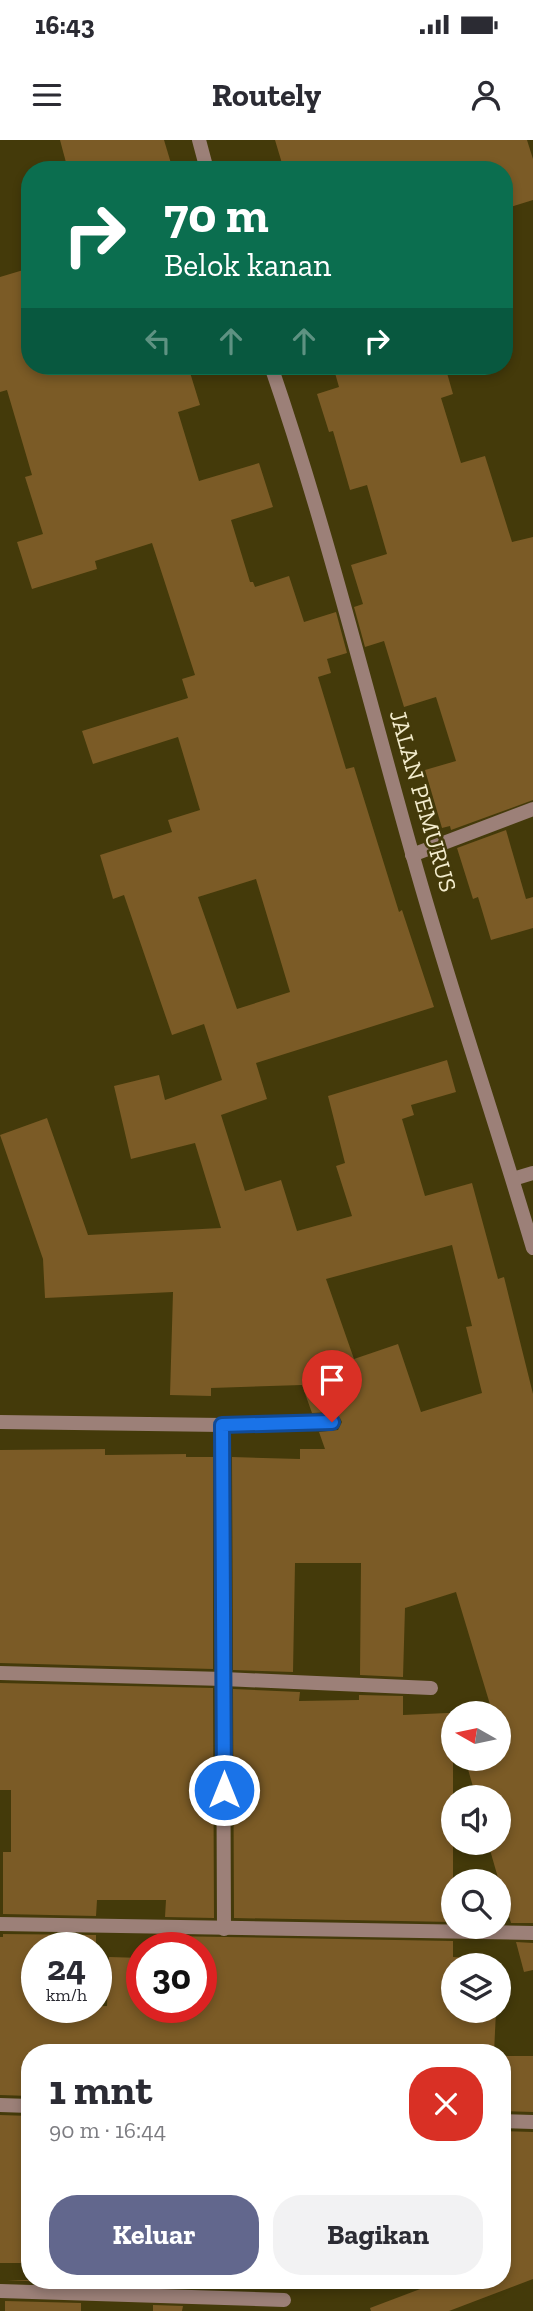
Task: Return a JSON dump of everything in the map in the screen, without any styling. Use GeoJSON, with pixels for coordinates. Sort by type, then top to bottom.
{"type":"FeatureCollection","features":[{"type":"Feature","properties":{"kind":"street"},"geometry":{"type":"LineString","coordinates":[[199,140],[205,161]]}},
{"type":"Feature","properties":{"kind":"street","name":"JALAN PEMURUS"},"geometry":{"type":"LineString","coordinates":[[274,375],[349,618],[412,855],[533,1248]]}},
{"type":"Feature","properties":{"kind":"street"},"geometry":{"type":"LineString","coordinates":[[412,855],[533,809]]}},
{"type":"Feature","properties":{"kind":"street"},"geometry":{"type":"LineString","coordinates":[[513,1179],[533,1173]]}},
{"type":"Feature","properties":{"kind":"street"},"geometry":{"type":"LineString","coordinates":[[0,1422],[222,1425],[332,1422]]}},
{"type":"Feature","properties":{"kind":"street"},"geometry":{"type":"LineString","coordinates":[[222,1425],[224,1929]]}},
{"type":"Feature","properties":{"kind":"street"},"geometry":{"type":"LineString","coordinates":[[0,1673],[431,1688]]}},
{"type":"Feature","properties":{"kind":"street"},"geometry":{"type":"LineString","coordinates":[[0,1924],[533,1933]]}},
{"type":"Feature","properties":{"kind":"street"},"geometry":{"type":"LineString","coordinates":[[0,2105],[21,2106]]}},
{"type":"Feature","properties":{"kind":"street"},"geometry":{"type":"LineString","coordinates":[[511,2121],[533,2122]]}},
{"type":"Feature","properties":{"kind":"street"},"geometry":{"type":"LineString","coordinates":[[0,2291],[284,2300]]}},
{"type":"Feature","properties":{"kind":"building"},"geometry":{"type":"Polygon","coordinates":[[[60,140],[164,140],[170,161],[66,161],[60,140]]]}},
{"type":"Feature","properties":{"kind":"building"},"geometry":{"type":"Polygon","coordinates":[[[275,140],[527,140],[533,159],[533,200],[513,206],[513,161],[281,161],[275,140]]]}},
{"type":"Feature","properties":{"kind":"building"},"geometry":{"type":"Polygon","coordinates":[[[21,271],[21,375],[191,375],[200,405],[178,412],[199,481],[259,463],[273,507],[231,520],[250,582],[253,582],[255,587],[289,576],[304,622],[336,612],[347,653],[327,659],[331,673],[318,677],[346,769],[354,767],[399,912],[402,910],[434,1007],[256,1063],[267,1099],[221,1115],[245,1191],[281,1180],[297,1231],[352,1216],[336,1166],[345,1163],[328,1096],[447,1060],[456,1092],[411,1105],[414,1115],[402,1119],[425,1196],[472,1183],[498,1279],[504,1277],[533,1394],[533,1923],[511,1923],[511,1869],[495,1869],[491,1855],[511,1855],[511,1785],[473,1785],[468,1771],[511,1771],[511,1701],[489,1701],[456,1592],[405,1608],[403,1677],[360,1675],[361,1563],[295,1563],[293,1672],[233,1670],[232,1457],[300,1459],[300,1449],[325,1449],[319,1432],[338,1430],[342,1422],[340,1418],[332,1412],[312,1413],[302,1385],[211,1388],[211,1396],[170,1395],[173,1292],[45,1298],[43,1259],[0,1135],[47,1118],[88,1235],[221,1228],[195,1143],[131,1159],[114,1086],[159,1075],[165,1100],[222,1080],[204,1024],[172,1035],[124,895],[113,899],[100,855],[172,832],[168,820],[200,810],[178,737],[93,764],[82,731],[188,698],[182,679],[195,675],[152,543],[95,561],[97,569],[32,589],[17,542],[43,534],[25,477],[32,475],[7,390],[0,392],[0,277],[21,271]],[[256,879],[198,897],[237,1009],[290,992],[256,879]],[[452,1245],[326,1279],[354,1359],[398,1344],[421,1412],[482,1393],[466,1327],[472,1326],[452,1245]]]}},
{"type":"Feature","properties":{"kind":"building"},"geometry":{"type":"Polygon","coordinates":[[[336,375],[448,375],[453,394],[441,398],[461,463],[485,456],[512,542],[533,537],[533,800],[451,830],[450,826],[442,828],[425,770],[456,761],[436,697],[404,707],[384,641],[365,647],[354,607],[363,604],[351,565],[387,554],[367,485],[350,490],[333,431],[329,432],[317,394],[339,387],[336,375]]]}},
{"type":"Feature","properties":{"kind":"building"},"geometry":{"type":"Polygon","coordinates":[[[506,830],[526,899],[533,897],[533,928],[491,940],[478,897],[473,899],[457,848],[506,830]]]}},
{"type":"Feature","properties":{"kind":"building"},"geometry":{"type":"Polygon","coordinates":[[[105,1449],[105,1455],[186,1454],[186,1457],[213,1457],[213,1669],[0,1663],[0,1450],[105,1449]]]}},
{"type":"Feature","properties":{"kind":"building"},"geometry":{"type":"Polygon","coordinates":[[[0,1683],[213,1688],[214,1918],[165,1917],[166,1900],[97,1900],[96,1916],[3,1914],[3,1852],[11,1852],[11,1790],[0,1790],[0,1683]]]}},
{"type":"Feature","properties":{"kind":"building"},"geometry":{"type":"Polygon","coordinates":[[[233,1689],[300,1692],[299,1701],[359,1700],[359,1695],[403,1696],[403,1715],[441,1713],[441,1771],[453,1771],[453,1785],[441,1785],[441,1855],[453,1855],[453,1869],[441,1869],[441,1922],[234,1918],[233,1689]]]}},
{"type":"Feature","properties":{"kind":"building"},"geometry":{"type":"Polygon","coordinates":[[[3,1934],[21,1934],[21,2023],[112,2023],[112,1957],[126,1958],[126,2023],[217,2023],[217,1937],[453,1941],[453,1953],[441,1953],[441,2023],[495,2023],[494,2044],[21,2044],[21,2096],[0,2095],[0,1937],[3,1937],[3,1934]]]}},
{"type":"Feature","properties":{"kind":"building"},"geometry":{"type":"Polygon","coordinates":[[[516,1942],[533,1943],[533,1970],[524,1972],[516,1942]]]}},
{"type":"Feature","properties":{"kind":"building"},"geometry":{"type":"Polygon","coordinates":[[[511,2056],[533,2056],[533,2112],[511,2111],[511,2056]]]}},
{"type":"Feature","properties":{"kind":"building"},"geometry":{"type":"Polygon","coordinates":[[[0,2115],[21,2116],[21,2263],[0,2263],[0,2115]]]}},
{"type":"Feature","properties":{"kind":"building"},"geometry":{"type":"Polygon","coordinates":[[[511,2131],[533,2132],[533,2279],[511,2287],[511,2131]]]}},
{"type":"Feature","properties":{"kind":"building"},"geometry":{"type":"Polygon","coordinates":[[[420,2289],[507,2289],[449,2311],[371,2311],[370,2308],[420,2289]]]}},
{"type":"Feature","properties":{"kind":"building"},"geometry":{"type":"Polygon","coordinates":[[[5,2301],[81,2303],[81,2311],[5,2311],[5,2301]]]}},
{"type":"Feature","properties":{"kind":"building"},"geometry":{"type":"Polygon","coordinates":[[[153,2305],[183,2306],[182,2311],[153,2311],[153,2305]]]}},
{"type":"Feature","properties":{"kind":"route"},"geometry":{"type":"LineString","coordinates":[[224,1790],[222,1425],[332,1422]]}}]}
